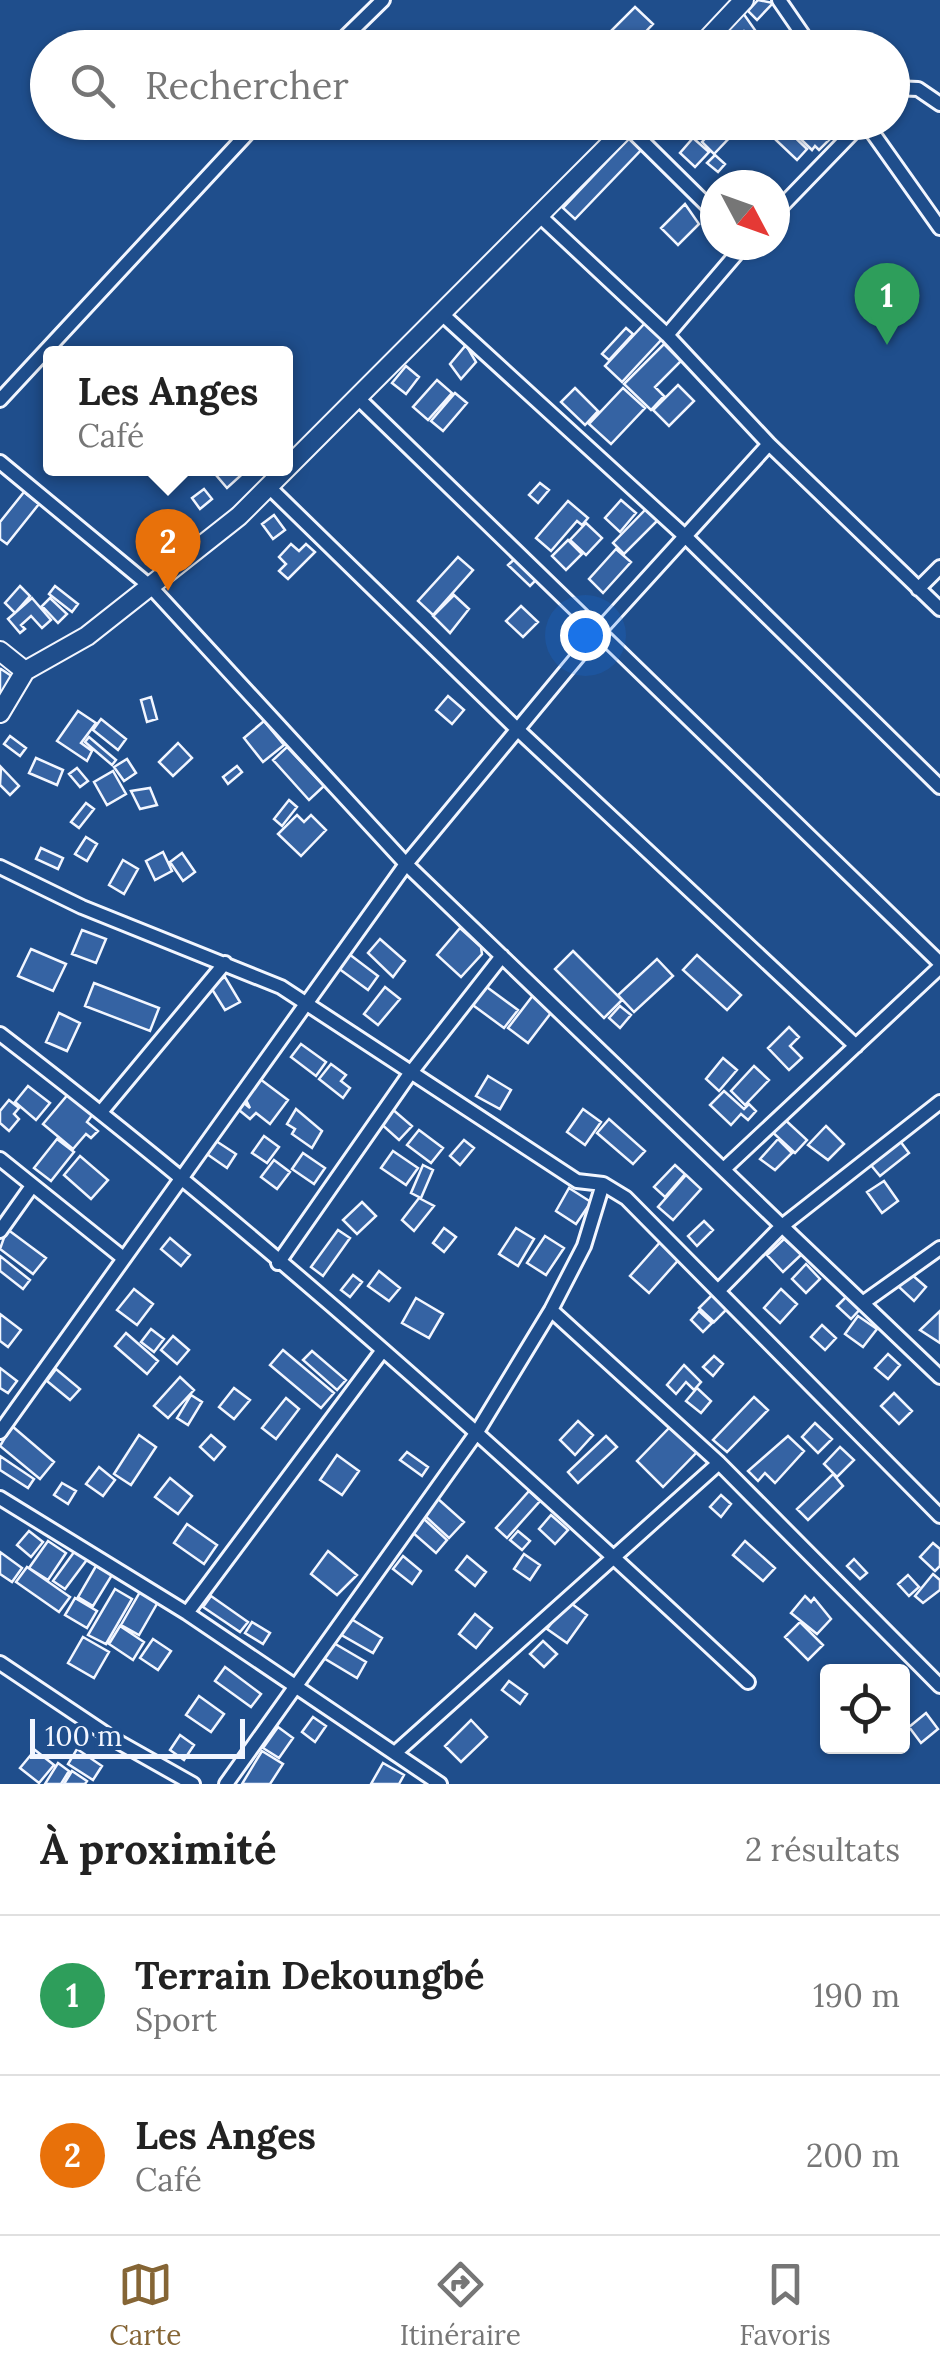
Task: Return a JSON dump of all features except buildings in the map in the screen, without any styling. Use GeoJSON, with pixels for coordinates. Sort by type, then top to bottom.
{"type":"FeatureCollection","features":[{"type":"Feature","properties":{"kind":"street"},"geometry":{"type":"LineString","coordinates":[[353,30],[384,0]]}},
{"type":"Feature","properties":{"kind":"street"},"geometry":{"type":"LineString","coordinates":[[715,30],[744,0]]}},
{"type":"Feature","properties":{"kind":"street"},"geometry":{"type":"LineString","coordinates":[[779,0],[800,30]]}},
{"type":"Feature","properties":{"kind":"street"},"geometry":{"type":"LineString","coordinates":[[910,89],[918,89],[940,104]]}},
{"type":"Feature","properties":{"kind":"street"},"geometry":{"type":"LineString","coordinates":[[50,346],[241,140]]}},
{"type":"Feature","properties":{"kind":"street"},"geometry":{"type":"LineString","coordinates":[[293,463],[615,140]]}},
{"type":"Feature","properties":{"kind":"street"},"geometry":{"type":"LineString","coordinates":[[645,140],[700,197]]}},
{"type":"Feature","properties":{"kind":"street"},"geometry":{"type":"LineString","coordinates":[[790,197],[846,140]]}},
{"type":"Feature","properties":{"kind":"street"},"geometry":{"type":"LineString","coordinates":[[877,140],[940,228]]}},
{"type":"Feature","properties":{"kind":"street"},"geometry":{"type":"LineString","coordinates":[[541,217],[590,268],[667,335],[769,444],[940,609]]}},
{"type":"Feature","properties":{"kind":"street"},"geometry":{"type":"LineString","coordinates":[[667,335],[731,260]]}},
{"type":"Feature","properties":{"kind":"street"},"geometry":{"type":"LineString","coordinates":[[444,315],[686,536],[940,787]]}},
{"type":"Feature","properties":{"kind":"street"},"geometry":{"type":"LineString","coordinates":[[0,400],[43,354]]}},
{"type":"Feature","properties":{"kind":"street"},"geometry":{"type":"LineString","coordinates":[[358,398],[940,965],[725,1168]]}},
{"type":"Feature","properties":{"kind":"street"},"geometry":{"type":"LineString","coordinates":[[0,1432],[406,864],[599,632],[769,444]]}},
{"type":"Feature","properties":{"kind":"street"},"geometry":{"type":"LineString","coordinates":[[0,462],[151,587],[406,864],[940,1377]]}},
{"type":"Feature","properties":{"kind":"street"},"geometry":{"type":"LineString","coordinates":[[0,714],[25,671],[88,636],[280,476]]}},
{"type":"Feature","properties":{"kind":"street"},"geometry":{"type":"LineString","coordinates":[[269,487],[517,728],[856,1046]]}},
{"type":"Feature","properties":{"kind":"street"},"geometry":{"type":"LineString","coordinates":[[918,589],[940,567]]}},
{"type":"Feature","properties":{"kind":"street"},"geometry":{"type":"LineString","coordinates":[[0,652],[25,671]]}},
{"type":"Feature","properties":{"kind":"street"},"geometry":{"type":"LineString","coordinates":[[0,867],[82,907],[306,1001],[409,1075],[577,1182],[603,1184],[626,1198],[720,1288],[940,1516]]}},
{"type":"Feature","properties":{"kind":"street"},"geometry":{"type":"LineString","coordinates":[[278,1263],[409,1075],[502,956]]}},
{"type":"Feature","properties":{"kind":"street"},"geometry":{"type":"LineString","coordinates":[[101,1112],[225,964]]}},
{"type":"Feature","properties":{"kind":"street"},"geometry":{"type":"LineString","coordinates":[[0,1034],[101,1112],[383,1350],[748,1682]]}},
{"type":"Feature","properties":{"kind":"street"},"geometry":{"type":"LineString","coordinates":[[720,1288],[782,1226],[940,1102]]}},
{"type":"Feature","properties":{"kind":"street"},"geometry":{"type":"LineString","coordinates":[[0,1159],[122,1257]]}},
{"type":"Feature","properties":{"kind":"street"},"geometry":{"type":"LineString","coordinates":[[226,1784],[477,1432],[551,1310],[584,1246],[603,1184]]}},
{"type":"Feature","properties":{"kind":"street"},"geometry":{"type":"LineString","coordinates":[[0,1231],[32,1186]]}},
{"type":"Feature","properties":{"kind":"street"},"geometry":{"type":"LineString","coordinates":[[864,1302],[933,1261],[940,1248]]}},
{"type":"Feature","properties":{"kind":"street"},"geometry":{"type":"LineString","coordinates":[[551,1310],[718,1464],[940,1686]]}},
{"type":"Feature","properties":{"kind":"street"},"geometry":{"type":"LineString","coordinates":[[186,1613],[383,1350]]}},
{"type":"Feature","properties":{"kind":"street"},"geometry":{"type":"LineString","coordinates":[[394,1754],[718,1464]]}},
{"type":"Feature","properties":{"kind":"street"},"geometry":{"type":"LineString","coordinates":[[0,1498],[186,1613],[440,1784]]}},
{"type":"Feature","properties":{"kind":"street"},"geometry":{"type":"LineString","coordinates":[[0,1663],[115,1740],[193,1784]]}},
{"type":"Feature","properties":{"kind":"place","name":"Terrain Dekoungbé"},"geometry":{"type":"Point","coordinates":[887,345]}},
{"type":"Feature","properties":{"kind":"place","name":"Les Anges"},"geometry":{"type":"Point","coordinates":[168,591]}}]}
